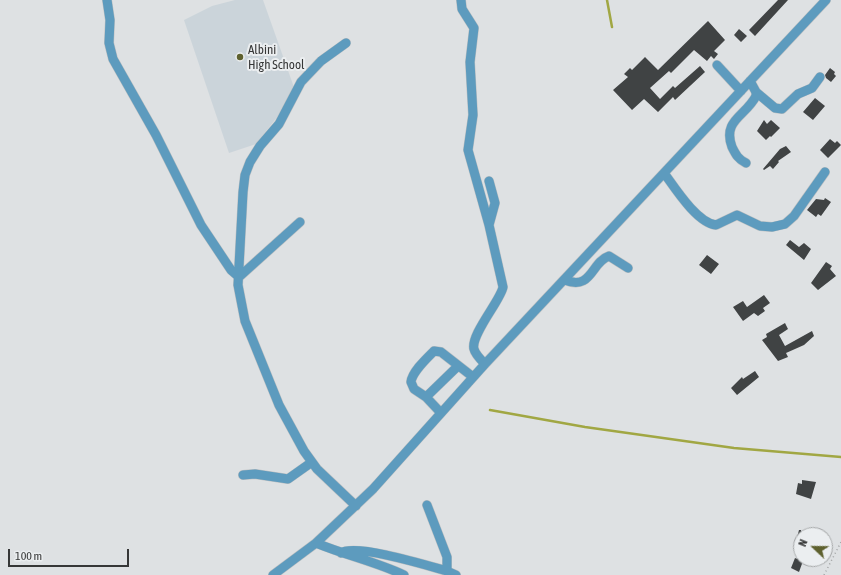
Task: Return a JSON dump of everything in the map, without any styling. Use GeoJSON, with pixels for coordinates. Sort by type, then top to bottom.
{"type":"FeatureCollection","features":[{"type":"Feature","properties":{"kind":"street"},"geometry":{"type":"LineString","coordinates":[[107,0],[110,20],[109,43],[113,59],[160,143],[202,225],[229,266],[239,277]]}},
{"type":"Feature","properties":{"kind":"street"},"geometry":{"type":"LineString","coordinates":[[461,0],[462,9],[474,25],[470,62],[473,115],[468,150],[490,226],[503,286],[502,292],[488,313],[474,344],[475,351],[485,364]]}},
{"type":"Feature","properties":{"kind":"street"},"geometry":{"type":"LineString","coordinates":[[273,575],[316,543],[356,506],[485,364],[826,0]]}},
{"type":"Feature","properties":{"kind":"street"},"geometry":{"type":"LineString","coordinates":[[346,43],[321,61],[301,82],[279,124],[260,146],[250,162],[245,175],[243,192],[239,277],[240,302],[244,321],[279,405],[304,451],[317,469],[356,506]]}},
{"type":"Feature","properties":{"kind":"street"},"geometry":{"type":"LineString","coordinates":[[717,65],[741,90]]}},
{"type":"Feature","properties":{"kind":"street"},"geometry":{"type":"LineString","coordinates":[[750,81],[756,92],[775,108],[782,108],[798,94],[812,88],[820,76]]}},
{"type":"Feature","properties":{"kind":"street"},"geometry":{"type":"LineString","coordinates":[[746,164],[736,156],[731,144],[730,128],[754,100],[756,92]]}},
{"type":"Feature","properties":{"kind":"street"},"geometry":{"type":"LineString","coordinates":[[664,173],[680,195],[706,223],[716,225],[737,215],[742,216],[760,226],[772,227],[785,224],[794,216],[825,172]]}},
{"type":"Feature","properties":{"kind":"street"},"geometry":{"type":"LineString","coordinates":[[489,181],[495,203],[490,226]]}},
{"type":"Feature","properties":{"kind":"street"},"geometry":{"type":"LineString","coordinates":[[239,277],[300,222]]}},
{"type":"Feature","properties":{"kind":"street"},"geometry":{"type":"LineString","coordinates":[[564,280],[575,283],[584,280],[603,260],[609,256],[628,268]]}},
{"type":"Feature","properties":{"kind":"street"},"geometry":{"type":"LineString","coordinates":[[441,413],[426,397],[414,389],[411,382],[414,375],[430,355],[438,350],[473,377]]}},
{"type":"Feature","properties":{"kind":"street"},"geometry":{"type":"LineString","coordinates":[[426,397],[458,366]]}},
{"type":"Feature","properties":{"kind":"street"},"geometry":{"type":"LineString","coordinates":[[243,475],[261,474],[288,479],[312,462]]}},
{"type":"Feature","properties":{"kind":"street"},"geometry":{"type":"LineString","coordinates":[[427,505],[447,557],[447,571]]}},
{"type":"Feature","properties":{"kind":"street"},"geometry":{"type":"LineString","coordinates":[[316,543],[341,553],[383,566],[404,575]]}},
{"type":"Feature","properties":{"kind":"street"},"geometry":{"type":"LineString","coordinates":[[341,553],[345,550],[354,550],[384,555],[447,571],[456,575]]}},
{"type":"Feature","properties":{"kind":"street"},"geometry":{"type":"LineString","coordinates":[[383,566],[388,575]]}},
{"type":"Feature","properties":{"kind":"path"},"geometry":{"type":"LineString","coordinates":[[824,575],[841,542]]}},
{"type":"Feature","properties":{"kind":"shaded area","name":"Albini High School"},"geometry":{"type":"Polygon","coordinates":[[[235,0],[263,0],[296,93],[256,144],[229,153],[184,20],[212,6],[235,0]]]}},
{"type":"Feature","properties":{"kind":"building"},"geometry":{"type":"Polygon","coordinates":[[[778,0],[788,0],[755,36],[749,30],[778,0]]]}},
{"type":"Feature","properties":{"kind":"building"},"geometry":{"type":"Polygon","coordinates":[[[708,21],[725,40],[714,51],[718,54],[714,59],[711,56],[707,61],[694,50],[671,73],[669,71],[650,88],[660,99],[673,86],[675,88],[700,66],[705,72],[675,100],[673,97],[658,112],[644,99],[632,110],[613,90],[628,77],[624,74],[630,68],[632,70],[645,57],[658,70],[708,21]]]}},
{"type":"Feature","properties":{"kind":"building"},"geometry":{"type":"Polygon","coordinates":[[[739,29],[747,36],[741,42],[734,35],[739,29]]]}},
{"type":"Feature","properties":{"kind":"building"},"geometry":{"type":"Polygon","coordinates":[[[830,68],[835,72],[834,74],[836,76],[831,82],[825,75],[830,68]]]}},
{"type":"Feature","properties":{"kind":"building"},"geometry":{"type":"Polygon","coordinates":[[[815,98],[825,106],[813,120],[803,112],[815,98]]]}},
{"type":"Feature","properties":{"kind":"building"},"geometry":{"type":"Polygon","coordinates":[[[764,120],[767,124],[771,120],[780,128],[766,140],[757,131],[764,120]]]}},
{"type":"Feature","properties":{"kind":"building"},"geometry":{"type":"Polygon","coordinates":[[[830,139],[835,143],[837,141],[841,145],[828,158],[820,150],[830,139]]]}},
{"type":"Feature","properties":{"kind":"building"},"geometry":{"type":"Polygon","coordinates":[[[786,146],[791,152],[778,161],[779,162],[773,169],[770,166],[764,170],[763,169],[780,149],[786,146]]]}},
{"type":"Feature","properties":{"kind":"building"},"geometry":{"type":"Polygon","coordinates":[[[825,198],[831,202],[821,216],[818,214],[816,217],[807,210],[816,199],[824,200],[825,198]]]}},
{"type":"Feature","properties":{"kind":"building"},"geometry":{"type":"Polygon","coordinates":[[[790,240],[799,247],[804,243],[811,249],[804,260],[786,245],[790,240]]]}},
{"type":"Feature","properties":{"kind":"building"},"geometry":{"type":"Polygon","coordinates":[[[707,255],[719,264],[711,274],[699,265],[707,255]]]}},
{"type":"Feature","properties":{"kind":"building"},"geometry":{"type":"Polygon","coordinates":[[[826,262],[832,266],[830,269],[836,276],[818,290],[811,283],[826,262]]]}},
{"type":"Feature","properties":{"kind":"building"},"geometry":{"type":"Polygon","coordinates":[[[764,295],[770,303],[763,308],[765,311],[758,316],[754,313],[743,321],[733,307],[743,301],[747,307],[764,295]]]}},
{"type":"Feature","properties":{"kind":"building"},"geometry":{"type":"Polygon","coordinates":[[[785,323],[788,329],[779,335],[785,346],[812,331],[814,336],[804,345],[786,353],[788,357],[778,361],[762,340],[767,337],[766,334],[785,323]]]}},
{"type":"Feature","properties":{"kind":"building"},"geometry":{"type":"Polygon","coordinates":[[[755,371],[759,377],[737,395],[731,388],[742,377],[743,379],[755,371]]]}},
{"type":"Feature","properties":{"kind":"building"},"geometry":{"type":"Polygon","coordinates":[[[802,480],[816,482],[811,499],[796,494],[798,483],[802,484],[802,480]]]}},
{"type":"Feature","properties":{"kind":"building"},"geometry":{"type":"Polygon","coordinates":[[[793,563],[793,567],[801,567],[799,572],[791,568],[793,563]]]}},
{"type":"Feature","properties":{"kind":"waterway"},"geometry":{"type":"LineString","coordinates":[[607,0],[612,27]]}},
{"type":"Feature","properties":{"kind":"waterway"},"geometry":{"type":"LineString","coordinates":[[490,410],[585,427],[734,448],[841,457]]}},
{"type":"Feature","properties":{"kind":"place","name":"Albini High School"},"geometry":{"type":"Point","coordinates":[240,57]}}]}
